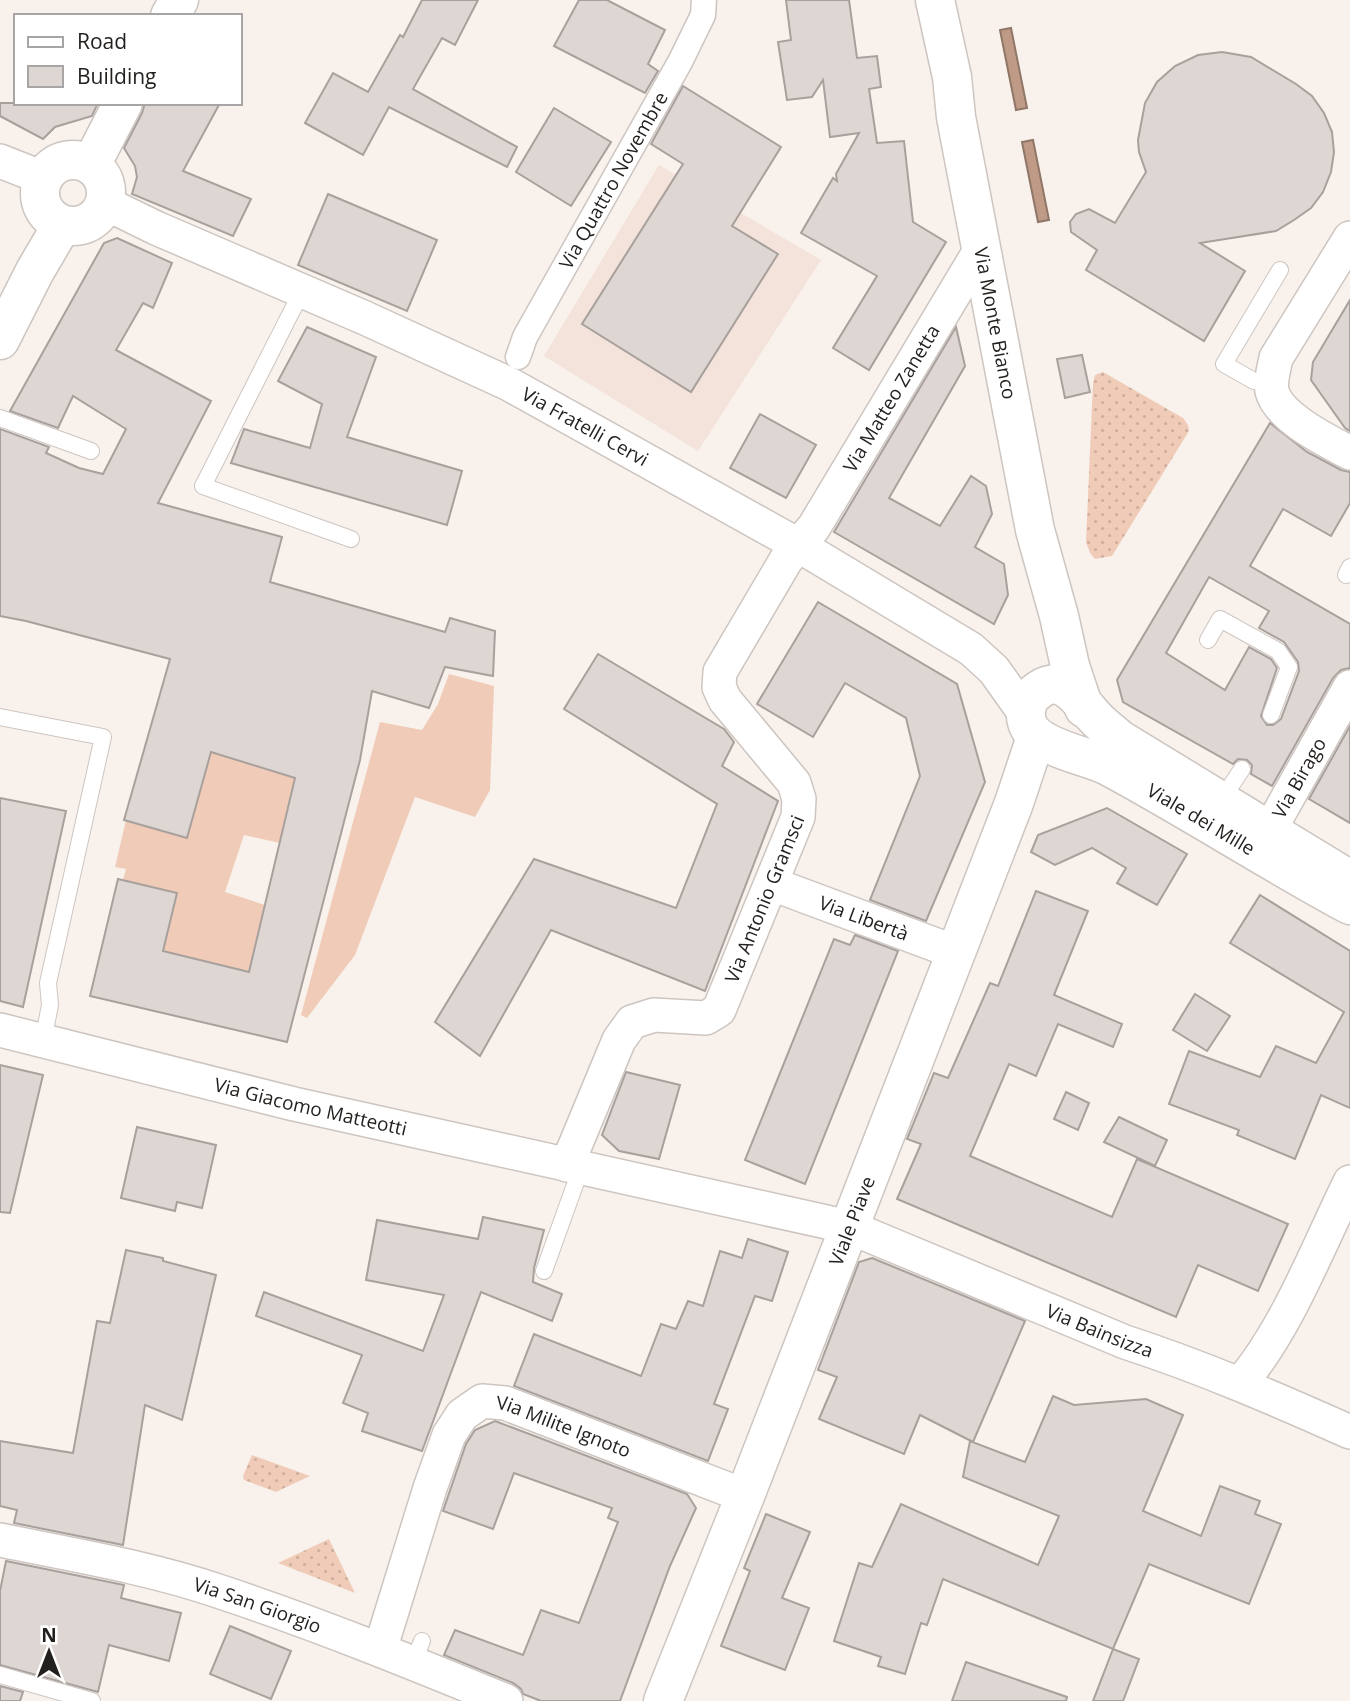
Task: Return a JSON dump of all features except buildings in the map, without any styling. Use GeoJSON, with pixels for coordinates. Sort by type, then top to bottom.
{"type":"FeatureCollection","features":[{"type":"Feature","properties":{"kind":"street","name":"Via Quattro Novembre"},"geometry":{"type":"LineString","coordinates":[[513,371],[525,337],[680,62],[703,15],[704,0]]}},
{"type":"Feature","properties":{"kind":"street","name":"Via Monte Bianco"},"geometry":{"type":"LineString","coordinates":[[912,0],[922,57],[928,72],[956,117]]}},
{"type":"Feature","properties":{"kind":"street","name":"Via Monte Bianco"},"geometry":{"type":"LineString","coordinates":[[935,0],[952,77],[956,117],[1035,530]]}},
{"type":"Feature","properties":{"kind":"street"},"geometry":{"type":"LineString","coordinates":[[91,165],[122,105]]}},
{"type":"Feature","properties":{"kind":"street"},"geometry":{"type":"LineString","coordinates":[[70,160],[91,165],[105,182],[105,203],[94,220],[76,227],[62,225],[43,208],[40,188],[43,178],[59,163],[70,160]]}},
{"type":"Feature","properties":{"kind":"street"},"geometry":{"type":"LineString","coordinates":[[0,161],[43,178]]}},
{"type":"Feature","properties":{"kind":"street","name":"Via Fratelli Cervi"},"geometry":{"type":"LineString","coordinates":[[105,203],[134,219],[302,291],[513,371],[971,649],[995,670],[1037,722]]}},
{"type":"Feature","properties":{"kind":"street"},"geometry":{"type":"LineString","coordinates":[[0,340],[62,225]]}},
{"type":"Feature","properties":{"kind":"street"},"geometry":{"type":"LineString","coordinates":[[1350,238],[1276,358],[1274,391],[1300,423],[1350,453]]}},
{"type":"Feature","properties":{"kind":"street","name":"Via Matteo Zanetta"},"geometry":{"type":"LineString","coordinates":[[798,545],[814,527],[981,249]]}},
{"type":"Feature","properties":{"kind":"street"},"geometry":{"type":"LineString","coordinates":[[1035,530],[1070,666],[1081,700],[1085,716],[1080,731],[1066,742],[1037,722],[1046,686],[1059,685],[1072,690],[1081,700]]}},
{"type":"Feature","properties":{"kind":"street","name":"Viale Piave"},"geometry":{"type":"LineString","coordinates":[[663,1701],[1014,803],[1037,722],[1045,646],[1035,530]]}},
{"type":"Feature","properties":{"kind":"street","name":"Via Antonio Gramsci"},"geometry":{"type":"LineString","coordinates":[[574,1167],[620,1040],[632,1022],[654,1015],[706,1018],[719,1010],[798,817],[799,799],[794,783],[724,700],[719,687],[720,672],[786,560],[798,545]]}},
{"type":"Feature","properties":{"kind":"street","name":"Via Birago"},"geometry":{"type":"LineString","coordinates":[[1269,831],[1350,687]]}},
{"type":"Feature","properties":{"kind":"street","name":"Viale dei Mille"},"geometry":{"type":"LineString","coordinates":[[1081,700],[1095,718],[1119,738],[1350,880]]}},
{"type":"Feature","properties":{"kind":"street","name":"Viale dei Mille"},"geometry":{"type":"LineString","coordinates":[[1037,722],[1106,765],[1350,905]]}},
{"type":"Feature","properties":{"kind":"street","name":"Via Libertà"},"geometry":{"type":"LineString","coordinates":[[772,884],[955,952]]}},
{"type":"Feature","properties":{"kind":"street","name":"Via Giacomo Matteotti"},"geometry":{"type":"LineString","coordinates":[[0,1030],[295,1104],[849,1227]]}},
{"type":"Feature","properties":{"kind":"street"},"geometry":{"type":"LineString","coordinates":[[1240,1384],[1254,1367],[1286,1313],[1350,1182]]}},
{"type":"Feature","properties":{"kind":"street","name":"Via Bainsizza"},"geometry":{"type":"LineString","coordinates":[[849,1227],[1125,1342],[1240,1384],[1350,1432]]}},
{"type":"Feature","properties":{"kind":"street","name":"Via Milite Ignoto"},"geometry":{"type":"LineString","coordinates":[[380,1650],[420,1485],[462,1415],[482,1401],[505,1403],[745,1496]]}},
{"type":"Feature","properties":{"kind":"street","name":"Via San Giorgio"},"geometry":{"type":"LineString","coordinates":[[0,1540],[168,1570],[380,1650],[418,1652],[506,1701]]}},
{"type":"Feature","properties":{"kind":"lane"},"geometry":{"type":"LineString","coordinates":[[1274,391],[1224,364],[1280,270]]}},
{"type":"Feature","properties":{"kind":"lane"},"geometry":{"type":"LineString","coordinates":[[302,291],[203,486],[351,539]]}},
{"type":"Feature","properties":{"kind":"lane"},"geometry":{"type":"LineString","coordinates":[[0,418],[91,451]]}},
{"type":"Feature","properties":{"kind":"lane"},"geometry":{"type":"LineString","coordinates":[[1208,640],[1220,620],[1278,651],[1289,667],[1271,715]]}},
{"type":"Feature","properties":{"kind":"lane"},"geometry":{"type":"LineString","coordinates":[[0,717],[103,737],[48,983],[50,1004],[43,1041]]}},
{"type":"Feature","properties":{"kind":"lane"},"geometry":{"type":"LineString","coordinates":[[1220,802],[1242,769]]}},
{"type":"Feature","properties":{"kind":"lane"},"geometry":{"type":"LineString","coordinates":[[544,1271],[574,1167]]}},
{"type":"Feature","properties":{"kind":"lane"},"geometry":{"type":"LineString","coordinates":[[0,1675],[54,1696],[92,1701]]}},
{"type":"Feature","properties":{"kind":"shaded area"},"geometry":{"type":"Polygon","coordinates":[[[1011,28],[1027,108],[1016,110],[1000,30],[1011,28]]]}},
{"type":"Feature","properties":{"kind":"shaded area"},"geometry":{"type":"Polygon","coordinates":[[[1033,140],[1049,220],[1038,222],[1022,142],[1033,140]]]}},
{"type":"Feature","properties":{"kind":"shaded area"},"geometry":{"type":"Polygon","coordinates":[[[659,165],[821,260],[698,451],[544,356],[659,165]]]}},
{"type":"Feature","properties":{"kind":"shaded area"},"geometry":{"type":"Polygon","coordinates":[[[1103,372],[1183,418],[1189,431],[1112,556],[1095,559],[1086,542],[1093,383],[1095,375],[1103,372]]]}},
{"type":"Feature","properties":{"kind":"shaded area"},"geometry":{"type":"Polygon","coordinates":[[[239,655],[251,764],[295,778],[280,843],[244,835],[225,892],[265,905],[249,972],[163,951],[176,893],[123,880],[126,869],[115,867],[126,820],[187,837],[239,655]]]}},
{"type":"Feature","properties":{"kind":"shaded area"},"geometry":{"type":"Polygon","coordinates":[[[449,674],[494,686],[490,790],[475,817],[415,797],[355,955],[307,1018],[301,1015],[380,722],[422,730],[438,704],[449,674]]]}},
{"type":"Feature","properties":{"kind":"shaded area"},"geometry":{"type":"Polygon","coordinates":[[[252,1455],[310,1476],[276,1492],[244,1480],[243,1476],[252,1455]]]}},
{"type":"Feature","properties":{"kind":"shaded area"},"geometry":{"type":"Polygon","coordinates":[[[329,1539],[355,1593],[278,1563],[329,1539]]]}}]}
